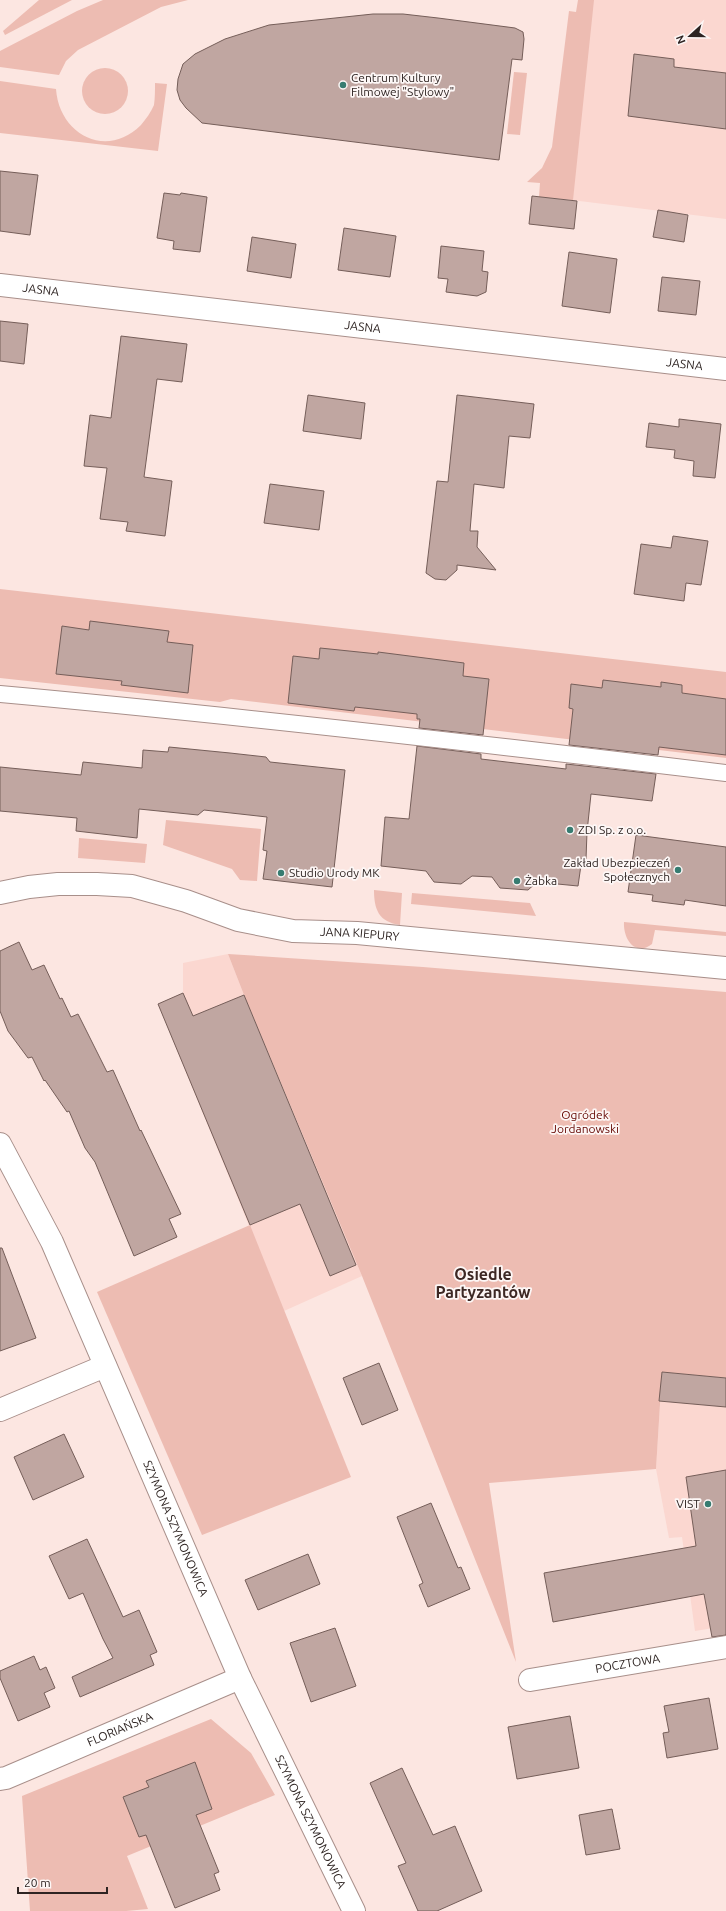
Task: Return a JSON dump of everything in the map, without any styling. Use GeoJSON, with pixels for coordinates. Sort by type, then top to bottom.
{"type":"FeatureCollection","features":[{"type":"Feature","properties":{"kind":"street","name":"JASNA"},"geometry":{"type":"LineString","coordinates":[[0,285],[726,369]]}},
{"type":"Feature","properties":{"kind":"street","name":"JANA KIEPURY"},"geometry":{"type":"LineString","coordinates":[[0,893],[29,887],[58,884],[132,886],[186,901],[238,920],[293,931],[357,933],[726,968]]}},
{"type":"Feature","properties":{"kind":"street","name":"SZYMONA SZYMONOWICA"},"geometry":{"type":"LineString","coordinates":[[0,1144],[52,1242],[240,1678],[354,1911]]}},
{"type":"Feature","properties":{"kind":"street"},"geometry":{"type":"LineString","coordinates":[[0,1410],[105,1366]]}},
{"type":"Feature","properties":{"kind":"street","name":"POCZTOWA"},"geometry":{"type":"LineString","coordinates":[[530,1680],[726,1647]]}},
{"type":"Feature","properties":{"kind":"street","name":"FLORIAŃSKA"},"geometry":{"type":"LineString","coordinates":[[0,1778],[6,1778],[240,1678]]}},
{"type":"Feature","properties":{"kind":"lane"},"geometry":{"type":"LineString","coordinates":[[0,694],[373,731],[726,773]]}},
{"type":"Feature","properties":{"kind":"shaded area"},"geometry":{"type":"Polygon","coordinates":[[[580,0],[726,0],[726,219],[555,198],[580,0]]]}},
{"type":"Feature","properties":{"kind":"shaded area"},"geometry":{"type":"Polygon","coordinates":[[[228,954],[362,1276],[284,1311],[158,1004],[183,993],[183,963],[228,954]]]}},
{"type":"Feature","properties":{"kind":"shaded area"},"geometry":{"type":"Polygon","coordinates":[[[662,1372],[726,1378],[726,1626],[695,1631],[682,1537],[669,1538],[656,1469],[662,1372]]]}},
{"type":"Feature","properties":{"kind":"green space"},"geometry":{"type":"Polygon","coordinates":[[[39,0],[72,0],[5,35],[3,31],[39,0]]]}},
{"type":"Feature","properties":{"kind":"green space"},"geometry":{"type":"Polygon","coordinates":[[[103,0],[188,0],[161,7],[78,50],[66,61],[59,75],[0,67],[0,51],[77,11],[103,0]]]}},
{"type":"Feature","properties":{"kind":"green space"},"geometry":{"type":"Polygon","coordinates":[[[578,0],[594,0],[573,200],[539,197],[540,183],[527,182],[542,168],[552,147],[569,11],[576,12],[578,0]]]}},
{"type":"Feature","properties":{"kind":"green space"},"geometry":{"type":"Polygon","coordinates":[[[110,68],[122,74],[127,82],[127,100],[122,108],[114,113],[100,114],[88,108],[83,100],[82,86],[88,74],[96,69],[110,68]]]}},
{"type":"Feature","properties":{"kind":"green space"},"geometry":{"type":"Polygon","coordinates":[[[514,72],[527,73],[520,135],[507,134],[514,72]]]}},
{"type":"Feature","properties":{"kind":"green space"},"geometry":{"type":"Polygon","coordinates":[[[0,81],[56,89],[59,105],[66,119],[75,129],[86,137],[100,141],[113,140],[127,135],[141,125],[154,105],[155,83],[167,84],[158,151],[0,133],[0,81]]]}},
{"type":"Feature","properties":{"kind":"green space"},"geometry":{"type":"Polygon","coordinates":[[[0,589],[726,672],[726,758],[231,699],[220,702],[0,678],[0,589]]]}},
{"type":"Feature","properties":{"kind":"green space"},"geometry":{"type":"Polygon","coordinates":[[[166,820],[261,829],[257,881],[240,880],[232,869],[163,845],[166,820]]]}},
{"type":"Feature","properties":{"kind":"green space"},"geometry":{"type":"Polygon","coordinates":[[[79,838],[147,844],[145,863],[78,858],[79,838]]]}},
{"type":"Feature","properties":{"kind":"green space"},"geometry":{"type":"Polygon","coordinates":[[[374,890],[402,893],[400,925],[387,921],[379,914],[375,903],[374,890]]]}},
{"type":"Feature","properties":{"kind":"green space"},"geometry":{"type":"Polygon","coordinates":[[[412,893],[530,903],[536,916],[411,904],[412,893]]]}},
{"type":"Feature","properties":{"kind":"green space"},"geometry":{"type":"Polygon","coordinates":[[[624,922],[726,932],[726,936],[655,930],[652,944],[640,948],[635,947],[628,940],[624,928],[624,922]]]}},
{"type":"Feature","properties":{"kind":"green space","name":"Ogródek Jordanowski"},"geometry":{"type":"Polygon","coordinates":[[[228,954],[423,967],[726,992],[726,1378],[662,1372],[656,1469],[489,1483],[516,1662],[362,1276],[228,954]]]}},
{"type":"Feature","properties":{"kind":"green space"},"geometry":{"type":"Polygon","coordinates":[[[250,1225],[351,1477],[202,1535],[97,1292],[250,1225]]]}},
{"type":"Feature","properties":{"kind":"green space"},"geometry":{"type":"Polygon","coordinates":[[[211,1719],[251,1753],[275,1795],[127,1856],[148,1909],[126,1911],[30,1911],[22,1796],[211,1719]]]}},
{"type":"Feature","properties":{"kind":"building","name":"Centrum Kultury Filmowej \"Stylowy\""},"geometry":{"type":"Polygon","coordinates":[[[373,14],[403,14],[438,18],[515,28],[523,32],[524,39],[522,60],[512,59],[499,160],[202,123],[180,100],[177,90],[178,79],[183,64],[195,54],[225,39],[269,25],[373,14]]]}},
{"type":"Feature","properties":{"kind":"building"},"geometry":{"type":"Polygon","coordinates":[[[634,54],[674,59],[674,67],[726,73],[726,129],[628,116],[634,54]]]}},
{"type":"Feature","properties":{"kind":"building"},"geometry":{"type":"Polygon","coordinates":[[[0,171],[38,175],[30,235],[0,231],[0,171]]]}},
{"type":"Feature","properties":{"kind":"building"},"geometry":{"type":"Polygon","coordinates":[[[164,193],[180,195],[181,193],[207,197],[200,252],[173,249],[174,241],[157,238],[164,193]]]}},
{"type":"Feature","properties":{"kind":"building"},"geometry":{"type":"Polygon","coordinates":[[[532,196],[577,201],[574,229],[529,224],[532,196]]]}},
{"type":"Feature","properties":{"kind":"building"},"geometry":{"type":"Polygon","coordinates":[[[658,210],[688,215],[684,242],[653,237],[658,210]]]}},
{"type":"Feature","properties":{"kind":"building"},"geometry":{"type":"Polygon","coordinates":[[[344,228],[396,236],[390,277],[338,270],[344,228]]]}},
{"type":"Feature","properties":{"kind":"building"},"geometry":{"type":"Polygon","coordinates":[[[252,237],[296,244],[291,278],[247,271],[252,237]]]}},
{"type":"Feature","properties":{"kind":"building"},"geometry":{"type":"Polygon","coordinates":[[[441,246],[484,251],[482,271],[488,272],[486,292],[477,296],[446,292],[448,279],[438,278],[441,246]]]}},
{"type":"Feature","properties":{"kind":"building"},"geometry":{"type":"Polygon","coordinates":[[[569,252],[617,259],[610,313],[562,306],[569,252]]]}},
{"type":"Feature","properties":{"kind":"building"},"geometry":{"type":"Polygon","coordinates":[[[662,277],[700,281],[696,315],[658,311],[662,277]]]}},
{"type":"Feature","properties":{"kind":"building"},"geometry":{"type":"Polygon","coordinates":[[[0,321],[28,324],[24,364],[0,361],[0,321]]]}},
{"type":"Feature","properties":{"kind":"building"},"geometry":{"type":"Polygon","coordinates":[[[121,336],[187,344],[182,382],[157,379],[144,477],[172,481],[165,536],[126,531],[128,522],[100,519],[107,468],[84,466],[90,415],[111,418],[121,336]]]}},
{"type":"Feature","properties":{"kind":"building"},"geometry":{"type":"Polygon","coordinates":[[[308,395],[365,403],[361,439],[303,431],[308,395]]]}},
{"type":"Feature","properties":{"kind":"building"},"geometry":{"type":"Polygon","coordinates":[[[457,395],[534,404],[530,438],[509,436],[504,488],[474,484],[470,531],[478,531],[477,547],[496,570],[457,565],[457,570],[446,580],[435,579],[426,573],[437,481],[448,482],[457,395]]]}},
{"type":"Feature","properties":{"kind":"building"},"geometry":{"type":"Polygon","coordinates":[[[679,419],[721,424],[715,478],[693,476],[694,461],[674,458],[675,450],[646,447],[649,423],[679,427],[679,419]]]}},
{"type":"Feature","properties":{"kind":"building"},"geometry":{"type":"Polygon","coordinates":[[[270,484],[324,491],[319,530],[264,523],[270,484]]]}},
{"type":"Feature","properties":{"kind":"building"},"geometry":{"type":"Polygon","coordinates":[[[673,536],[708,541],[701,585],[686,583],[684,601],[634,594],[641,544],[671,548],[673,536]]]}},
{"type":"Feature","properties":{"kind":"building"},"geometry":{"type":"Polygon","coordinates":[[[90,621],[169,631],[167,642],[193,645],[188,693],[121,685],[122,681],[56,674],[62,626],[89,630],[90,621]]]}},
{"type":"Feature","properties":{"kind":"building"},"geometry":{"type":"Polygon","coordinates":[[[320,648],[378,654],[378,652],[464,663],[463,676],[489,679],[483,735],[419,728],[420,719],[417,719],[417,714],[355,707],[354,711],[288,703],[293,656],[319,659],[320,648]]]}},
{"type":"Feature","properties":{"kind":"building"},"geometry":{"type":"Polygon","coordinates":[[[603,680],[661,687],[661,682],[682,685],[682,693],[726,699],[726,755],[659,747],[658,755],[569,745],[573,709],[569,708],[571,684],[602,688],[603,680]]]}},
{"type":"Feature","properties":{"kind":"building"},"geometry":{"type":"Polygon","coordinates":[[[417,746],[481,754],[481,759],[566,769],[566,764],[656,774],[652,801],[591,794],[586,859],[582,858],[578,886],[537,882],[528,890],[500,888],[492,877],[472,876],[461,884],[434,882],[426,871],[381,866],[385,817],[409,819],[417,746]]]}},
{"type":"Feature","properties":{"kind":"building"},"geometry":{"type":"Polygon","coordinates":[[[169,747],[266,757],[270,762],[345,770],[332,887],[263,879],[267,851],[263,850],[267,817],[204,810],[198,815],[139,809],[137,838],[76,831],[77,818],[0,811],[0,767],[81,775],[83,762],[142,768],[143,750],[168,752],[169,747]]]}},
{"type":"Feature","properties":{"kind":"building","name":"Zakład Ubezpieczeń Społecznych"},"geometry":{"type":"Polygon","coordinates":[[[636,835],[726,847],[726,906],[685,900],[684,905],[652,901],[653,895],[628,892],[636,835]]]}},
{"type":"Feature","properties":{"kind":"building"},"geometry":{"type":"Polygon","coordinates":[[[19,942],[32,970],[44,965],[60,999],[62,998],[71,1017],[78,1014],[107,1072],[113,1070],[140,1131],[141,1130],[181,1214],[169,1219],[177,1237],[134,1256],[95,1162],[85,1148],[69,1111],[67,1112],[45,1080],[44,1081],[32,1057],[28,1058],[8,1031],[0,1011],[0,951],[19,942]]]}},
{"type":"Feature","properties":{"kind":"building"},"geometry":{"type":"Polygon","coordinates":[[[183,993],[193,1016],[244,995],[356,1265],[330,1276],[300,1204],[250,1225],[158,1004],[183,993]]]}},
{"type":"Feature","properties":{"kind":"building"},"geometry":{"type":"Polygon","coordinates":[[[0,1248],[2,1248],[36,1338],[0,1351],[0,1248]]]}},
{"type":"Feature","properties":{"kind":"building"},"geometry":{"type":"Polygon","coordinates":[[[379,1363],[398,1410],[362,1425],[343,1378],[379,1363]]]}},
{"type":"Feature","properties":{"kind":"building"},"geometry":{"type":"Polygon","coordinates":[[[662,1372],[726,1378],[726,1407],[659,1401],[662,1372]]]}},
{"type":"Feature","properties":{"kind":"building"},"geometry":{"type":"Polygon","coordinates":[[[64,1434],[84,1477],[33,1500],[14,1457],[64,1434]]]}},
{"type":"Feature","properties":{"kind":"building"},"geometry":{"type":"Polygon","coordinates":[[[726,1470],[726,1635],[712,1637],[704,1594],[553,1622],[544,1573],[696,1546],[686,1477],[726,1470]]]}},
{"type":"Feature","properties":{"kind":"building"},"geometry":{"type":"Polygon","coordinates":[[[431,1503],[458,1568],[461,1567],[470,1589],[428,1607],[419,1585],[423,1583],[397,1517],[431,1503]]]}},
{"type":"Feature","properties":{"kind":"building"},"geometry":{"type":"Polygon","coordinates":[[[87,1539],[123,1617],[139,1610],[157,1652],[150,1655],[154,1665],[80,1697],[72,1677],[113,1658],[83,1593],[69,1599],[49,1556],[87,1539]]]}},
{"type":"Feature","properties":{"kind":"building"},"geometry":{"type":"Polygon","coordinates":[[[308,1554],[320,1584],[258,1610],[245,1580],[308,1554]]]}},
{"type":"Feature","properties":{"kind":"building"},"geometry":{"type":"Polygon","coordinates":[[[335,1628],[356,1686],[311,1702],[290,1643],[335,1628]]]}},
{"type":"Feature","properties":{"kind":"building"},"geometry":{"type":"Polygon","coordinates":[[[34,1656],[40,1670],[46,1667],[55,1688],[44,1693],[50,1707],[18,1721],[0,1678],[0,1671],[34,1656]]]}},
{"type":"Feature","properties":{"kind":"building"},"geometry":{"type":"Polygon","coordinates":[[[709,1698],[718,1749],[667,1758],[663,1733],[669,1732],[664,1706],[709,1698]]]}},
{"type":"Feature","properties":{"kind":"building"},"geometry":{"type":"Polygon","coordinates":[[[570,1716],[579,1768],[517,1779],[508,1727],[570,1716]]]}},
{"type":"Feature","properties":{"kind":"building"},"geometry":{"type":"Polygon","coordinates":[[[195,1762],[212,1809],[196,1815],[219,1872],[214,1874],[220,1890],[175,1908],[146,1835],[139,1837],[123,1797],[149,1787],[146,1781],[195,1762]]]}},
{"type":"Feature","properties":{"kind":"building"},"geometry":{"type":"Polygon","coordinates":[[[402,1768],[433,1835],[455,1826],[482,1891],[437,1911],[418,1911],[398,1866],[406,1863],[370,1783],[402,1768]]]}},
{"type":"Feature","properties":{"kind":"building"},"geometry":{"type":"Polygon","coordinates":[[[612,1809],[620,1849],[586,1855],[579,1815],[612,1809]]]}},
{"type":"Feature","properties":{"kind":"place","name":"Centrum Kultury Filmowej \"Stylowy\""},"geometry":{"type":"Point","coordinates":[343,85]}},
{"type":"Feature","properties":{"kind":"place","name":"ZDI Sp. z o.o."},"geometry":{"type":"Point","coordinates":[570,830]}},
{"type":"Feature","properties":{"kind":"place","name":"Zakład Ubezpieczeń Społecznych"},"geometry":{"type":"Point","coordinates":[678,870]}},
{"type":"Feature","properties":{"kind":"place","name":"Studio Urody MK"},"geometry":{"type":"Point","coordinates":[281,873]}},
{"type":"Feature","properties":{"kind":"place","name":"Żabka"},"geometry":{"type":"Point","coordinates":[517,881]}},
{"type":"Feature","properties":{"kind":"place","name":"VIST"},"geometry":{"type":"Point","coordinates":[708,1504]}},
{"type":"Feature","properties":{"kind":"district","name":"Osiedle Partyzantów"},"geometry":{"type":"Point","coordinates":[483,1283]}}]}
